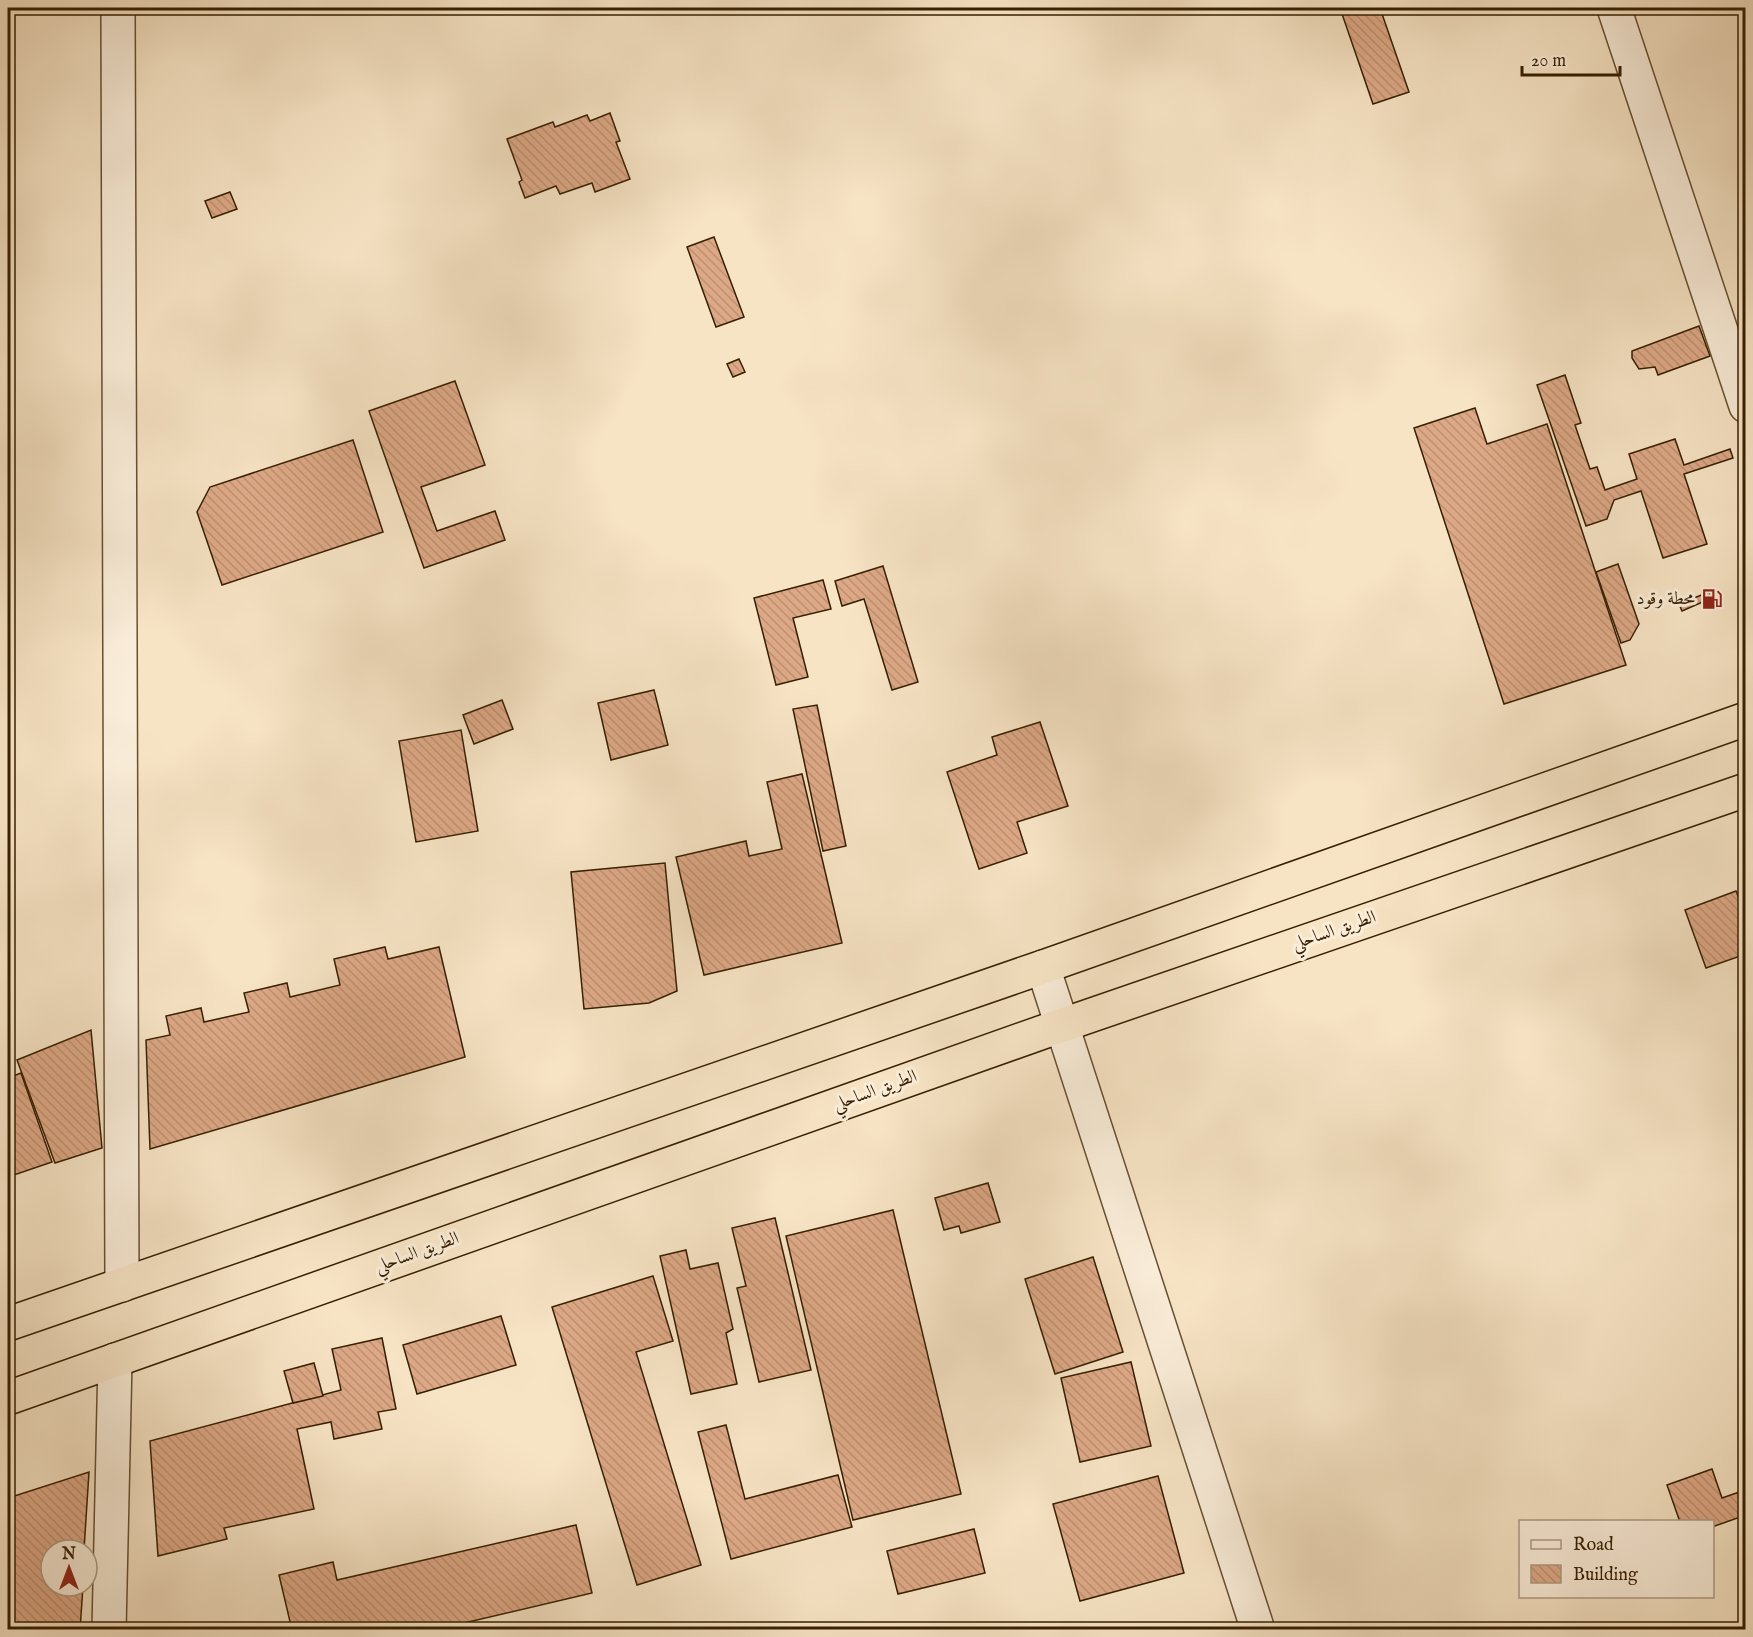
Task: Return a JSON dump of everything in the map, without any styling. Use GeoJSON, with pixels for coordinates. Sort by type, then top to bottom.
{"type":"FeatureCollection","features":[{"type":"Feature","properties":{"kind":"highway"},"geometry":{"type":"LineString","coordinates":[[8,1324],[1043,967],[1746,719]]}},
{"type":"Feature","properties":{"kind":"highway","name":"الطريق الساحلي"},"geometry":{"type":"LineString","coordinates":[[8,1398],[1060,1026],[1746,790]]}},
{"type":"Feature","properties":{"kind":"street"},"geometry":{"type":"LineString","coordinates":[[118,8],[122,1285]]}},
{"type":"Feature","properties":{"kind":"street"},"geometry":{"type":"LineString","coordinates":[[1614,8],[1746,406]]}},
{"type":"Feature","properties":{"kind":"street"},"geometry":{"type":"LineString","coordinates":[[1043,967],[1060,1026],[1258,1629]]}},
{"type":"Feature","properties":{"kind":"street"},"geometry":{"type":"LineString","coordinates":[[109,1629],[115,1360]]}},
{"type":"Feature","properties":{"kind":"building"},"geometry":{"type":"Polygon","coordinates":[[[1340,8],[1380,8],[1409,92],[1373,104],[1340,8]]]}},
{"type":"Feature","properties":{"kind":"building"},"geometry":{"type":"Polygon","coordinates":[[[610,113],[620,141],[616,142],[630,179],[595,192],[592,183],[560,194],[556,186],[525,198],[519,182],[522,180],[507,139],[553,122],[555,127],[587,115],[590,121],[610,113]]]}},
{"type":"Feature","properties":{"kind":"building"},"geometry":{"type":"Polygon","coordinates":[[[230,192],[237,209],[212,218],[205,201],[230,192]]]}},
{"type":"Feature","properties":{"kind":"building"},"geometry":{"type":"Polygon","coordinates":[[[714,237],[744,317],[716,327],[687,247],[714,237]]]}},
{"type":"Feature","properties":{"kind":"building"},"geometry":{"type":"Polygon","coordinates":[[[1699,326],[1710,356],[1658,375],[1655,367],[1639,369],[1632,358],[1632,351],[1699,326]]]}},
{"type":"Feature","properties":{"kind":"building"},"geometry":{"type":"Polygon","coordinates":[[[739,359],[745,372],[733,377],[727,364],[739,359]]]}},
{"type":"Feature","properties":{"kind":"building"},"geometry":{"type":"Polygon","coordinates":[[[1565,375],[1581,423],[1575,425],[1590,469],[1597,467],[1605,490],[1637,479],[1629,454],[1675,439],[1684,465],[1730,449],[1733,458],[1684,474],[1707,544],[1663,558],[1641,491],[1614,500],[1607,519],[1586,526],[1537,385],[1565,375]]]}},
{"type":"Feature","properties":{"kind":"building"},"geometry":{"type":"Polygon","coordinates":[[[455,381],[485,465],[421,487],[437,531],[495,511],[505,540],[424,568],[369,411],[455,381]]]}},
{"type":"Feature","properties":{"kind":"building"},"geometry":{"type":"Polygon","coordinates":[[[1475,408],[1487,444],[1547,424],[1626,665],[1504,704],[1414,428],[1475,408]]]}},
{"type":"Feature","properties":{"kind":"building"},"geometry":{"type":"Polygon","coordinates":[[[353,440],[383,532],[222,585],[197,512],[210,487],[353,440]]]}},
{"type":"Feature","properties":{"kind":"building"},"geometry":{"type":"Polygon","coordinates":[[[1618,564],[1639,624],[1630,640],[1621,643],[1596,572],[1618,564]]]}},
{"type":"Feature","properties":{"kind":"building"},"geometry":{"type":"Polygon","coordinates":[[[883,566],[918,682],[892,690],[864,599],[842,606],[835,581],[883,566]]]}},
{"type":"Feature","properties":{"kind":"building"},"geometry":{"type":"Polygon","coordinates":[[[823,580],[831,609],[793,618],[808,677],[776,685],[754,598],[823,580]]]}},
{"type":"Feature","properties":{"kind":"building"},"geometry":{"type":"Polygon","coordinates":[[[1709,592],[1712,598],[1682,611],[1679,604],[1709,592]]]}},
{"type":"Feature","properties":{"kind":"building"},"geometry":{"type":"Polygon","coordinates":[[[654,690],[668,745],[611,760],[598,703],[654,690]]]}},
{"type":"Feature","properties":{"kind":"building"},"geometry":{"type":"Polygon","coordinates":[[[502,700],[513,729],[474,744],[463,715],[502,700]]]}},
{"type":"Feature","properties":{"kind":"building"},"geometry":{"type":"Polygon","coordinates":[[[817,705],[846,846],[823,851],[793,709],[817,705]]]}},
{"type":"Feature","properties":{"kind":"building"},"geometry":{"type":"Polygon","coordinates":[[[1040,722],[1068,806],[1017,822],[1027,853],[979,869],[947,772],[997,755],[992,737],[1040,722]]]}},
{"type":"Feature","properties":{"kind":"building"},"geometry":{"type":"Polygon","coordinates":[[[461,730],[478,831],[416,842],[399,741],[461,730]]]}},
{"type":"Feature","properties":{"kind":"building"},"geometry":{"type":"Polygon","coordinates":[[[802,774],[842,943],[704,975],[676,857],[746,841],[749,856],[782,849],[767,782],[802,774]]]}},
{"type":"Feature","properties":{"kind":"building"},"geometry":{"type":"Polygon","coordinates":[[[665,863],[677,991],[649,1003],[584,1009],[571,872],[665,863]]]}},
{"type":"Feature","properties":{"kind":"building"},"geometry":{"type":"Polygon","coordinates":[[[1736,891],[1746,916],[1746,954],[1706,968],[1685,910],[1736,891]]]}},
{"type":"Feature","properties":{"kind":"building"},"geometry":{"type":"Polygon","coordinates":[[[385,947],[388,959],[439,947],[465,1057],[150,1149],[146,1040],[170,1035],[166,1016],[201,1008],[204,1022],[249,1012],[244,993],[287,983],[290,997],[340,985],[334,959],[385,947]]]}},
{"type":"Feature","properties":{"kind":"building"},"geometry":{"type":"Polygon","coordinates":[[[91,1030],[102,1148],[55,1163],[17,1060],[91,1030]]]}},
{"type":"Feature","properties":{"kind":"building"},"geometry":{"type":"Polygon","coordinates":[[[21,1073],[52,1162],[8,1177],[8,1078],[21,1073]]]}},
{"type":"Feature","properties":{"kind":"building"},"geometry":{"type":"Polygon","coordinates":[[[988,1183],[1000,1222],[961,1233],[959,1226],[944,1230],[935,1198],[988,1183]]]}},
{"type":"Feature","properties":{"kind":"building"},"geometry":{"type":"Polygon","coordinates":[[[893,1210],[961,1494],[853,1520],[786,1236],[893,1210]]]}},
{"type":"Feature","properties":{"kind":"building"},"geometry":{"type":"Polygon","coordinates":[[[775,1218],[811,1370],[759,1382],[737,1288],[746,1286],[732,1228],[775,1218]]]}},
{"type":"Feature","properties":{"kind":"building"},"geometry":{"type":"Polygon","coordinates":[[[686,1250],[690,1269],[718,1263],[733,1329],[726,1333],[737,1384],[691,1394],[660,1256],[686,1250]]]}},
{"type":"Feature","properties":{"kind":"building"},"geometry":{"type":"Polygon","coordinates":[[[1093,1257],[1123,1352],[1055,1374],[1025,1279],[1093,1257]]]}},
{"type":"Feature","properties":{"kind":"building"},"geometry":{"type":"Polygon","coordinates":[[[653,1276],[673,1341],[636,1352],[701,1565],[637,1585],[552,1307],[653,1276]]]}},
{"type":"Feature","properties":{"kind":"building"},"geometry":{"type":"Polygon","coordinates":[[[501,1316],[516,1365],[417,1394],[403,1345],[501,1316]]]}},
{"type":"Feature","properties":{"kind":"building"},"geometry":{"type":"Polygon","coordinates":[[[382,1338],[396,1409],[378,1412],[382,1429],[334,1439],[331,1422],[297,1429],[314,1509],[224,1528],[227,1539],[158,1556],[150,1441],[341,1390],[332,1349],[382,1338]]]}},
{"type":"Feature","properties":{"kind":"building"},"geometry":{"type":"Polygon","coordinates":[[[1131,1362],[1151,1446],[1080,1462],[1061,1378],[1131,1362]]]}},
{"type":"Feature","properties":{"kind":"building"},"geometry":{"type":"Polygon","coordinates":[[[314,1363],[323,1396],[293,1403],[284,1371],[314,1363]]]}},
{"type":"Feature","properties":{"kind":"building"},"geometry":{"type":"Polygon","coordinates":[[[726,1425],[745,1499],[838,1475],[852,1527],[731,1559],[698,1432],[726,1425]]]}},
{"type":"Feature","properties":{"kind":"building"},"geometry":{"type":"Polygon","coordinates":[[[1712,1469],[1722,1498],[1745,1490],[1746,1515],[1714,1526],[1714,1520],[1679,1520],[1667,1485],[1712,1469]]]}},
{"type":"Feature","properties":{"kind":"building"},"geometry":{"type":"Polygon","coordinates":[[[89,1472],[85,1538],[39,1538],[39,1598],[82,1598],[80,1630],[8,1630],[8,1498],[89,1472]]]}},
{"type":"Feature","properties":{"kind":"building"},"geometry":{"type":"Polygon","coordinates":[[[1158,1476],[1184,1573],[1080,1601],[1053,1504],[1158,1476]]]}},
{"type":"Feature","properties":{"kind":"building"},"geometry":{"type":"Polygon","coordinates":[[[576,1525],[592,1593],[434,1630],[292,1630],[279,1575],[333,1562],[337,1580],[576,1525]]]}},
{"type":"Feature","properties":{"kind":"building"},"geometry":{"type":"Polygon","coordinates":[[[974,1529],[985,1573],[898,1594],[887,1551],[974,1529]]]}},
{"type":"Feature","properties":{"kind":"place","name":"محطة وقود"},"geometry":{"type":"Point","coordinates":[1712,599]}}]}
